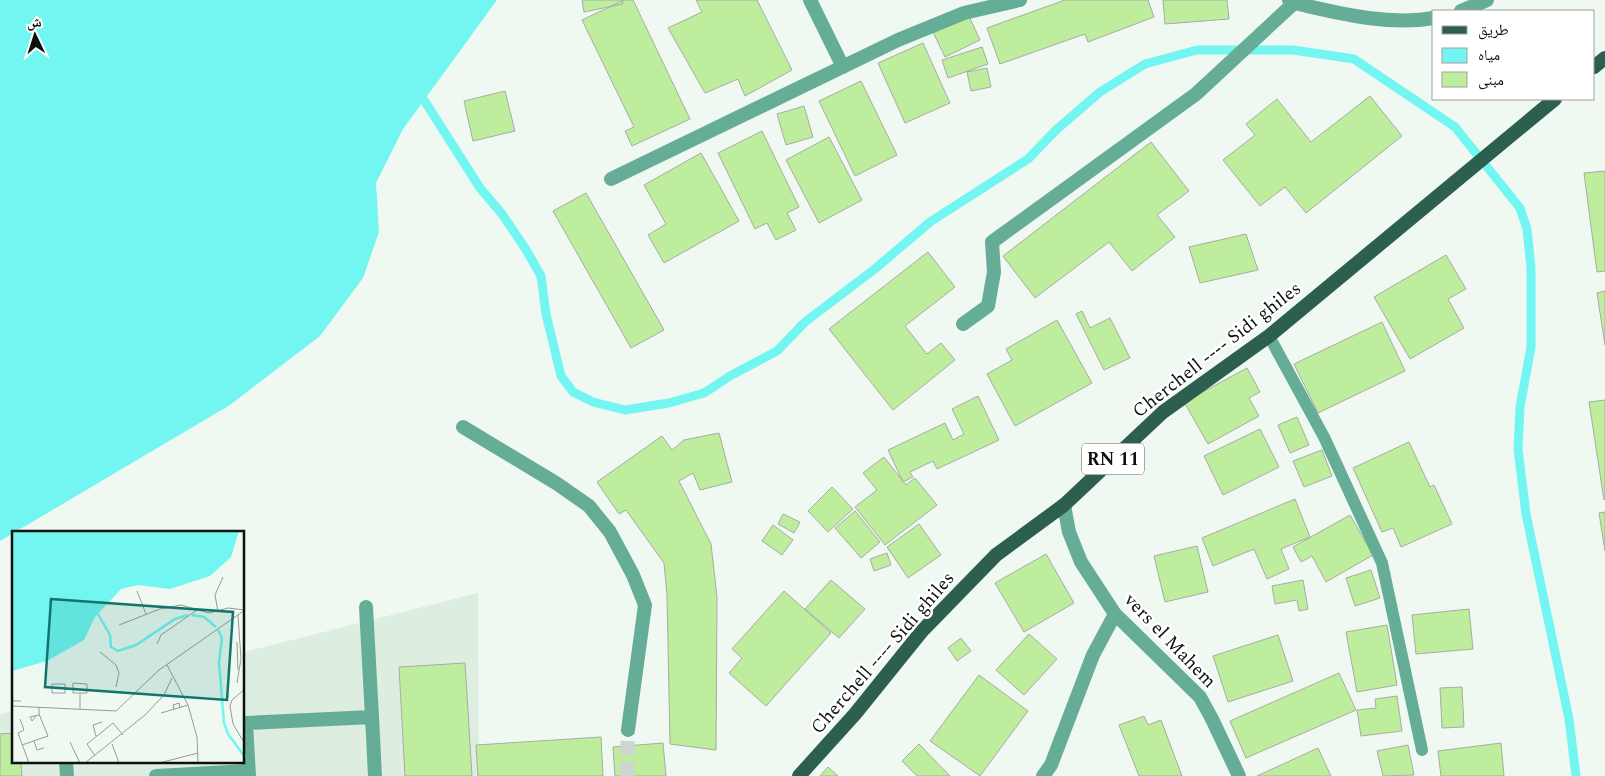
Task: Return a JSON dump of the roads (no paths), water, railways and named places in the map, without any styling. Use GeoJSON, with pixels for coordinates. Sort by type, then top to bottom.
{"type":"FeatureCollection","features":[{"type":"Feature","properties":{"kind":"main road"},"geometry":{"type":"LineString","coordinates":[[1595,66],[1605,58]]}},
{"type":"Feature","properties":{"kind":"main road","name":"Cherchell ---- Sidi ghiles"},"geometry":{"type":"LineString","coordinates":[[799,776],[855,714],[922,630],[996,555],[1064,505],[1163,412],[1269,336],[1554,100]]}},
{"type":"Feature","properties":{"kind":"street"},"geometry":{"type":"LineString","coordinates":[[810,0],[843,67]]}},
{"type":"Feature","properties":{"kind":"street"},"geometry":{"type":"LineString","coordinates":[[611,179],[898,40],[964,13],[1020,0]]}},
{"type":"Feature","properties":{"kind":"street"},"geometry":{"type":"LineString","coordinates":[[963,324],[988,306],[994,272],[992,242],[1196,94],[1216,77],[1292,1],[1347,15],[1398,21],[1432,18]]}},
{"type":"Feature","properties":{"kind":"street"},"geometry":{"type":"LineString","coordinates":[[1463,10],[1479,1]]}},
{"type":"Feature","properties":{"kind":"street"},"geometry":{"type":"LineString","coordinates":[[463,427],[556,483],[589,506],[610,532],[633,575],[645,605],[628,730]]}},
{"type":"Feature","properties":{"kind":"street","name":"vers el Mahem"},"geometry":{"type":"LineString","coordinates":[[1064,505],[1069,532],[1081,562],[1115,614],[1200,697],[1239,776]]}},
{"type":"Feature","properties":{"kind":"street"},"geometry":{"type":"LineString","coordinates":[[366,607],[375,776]]}},
{"type":"Feature","properties":{"kind":"street"},"geometry":{"type":"LineString","coordinates":[[1044,776],[1051,765],[1093,655],[1115,614]]}},
{"type":"Feature","properties":{"kind":"street"},"geometry":{"type":"LineString","coordinates":[[156,776],[179,771],[248,774],[246,723],[372,717]]}},
{"type":"Feature","properties":{"kind":"lane"},"geometry":{"type":"LineString","coordinates":[[1269,336],[1324,437],[1382,563],[1422,750]]}},
{"type":"Feature","properties":{"kind":"water"},"geometry":{"type":"Polygon","coordinates":[[[0,0],[497,0],[403,129],[376,183],[379,232],[363,278],[320,336],[230,405],[17,531],[12,531],[12,534],[0,541],[0,0]]]}},
{"type":"Feature","properties":{"kind":"waterway"},"geometry":{"type":"LineString","coordinates":[[424,100],[480,188],[502,214],[525,248],[541,276],[546,314],[561,376],[573,392],[593,402],[625,410],[669,403],[704,393],[730,376],[777,351],[805,322],[876,268],[930,222],[1028,159],[1056,130],[1100,92],[1145,64],[1197,50],[1293,50],[1354,59],[1455,127],[1520,208],[1527,229],[1531,268],[1531,347],[1520,407],[1518,449],[1526,514],[1569,719],[1576,776]]}},
{"type":"Feature","properties":{"kind":"tunnel"},"geometry":{"type":"LineString","coordinates":[[627,776],[628,730]]}}]}
